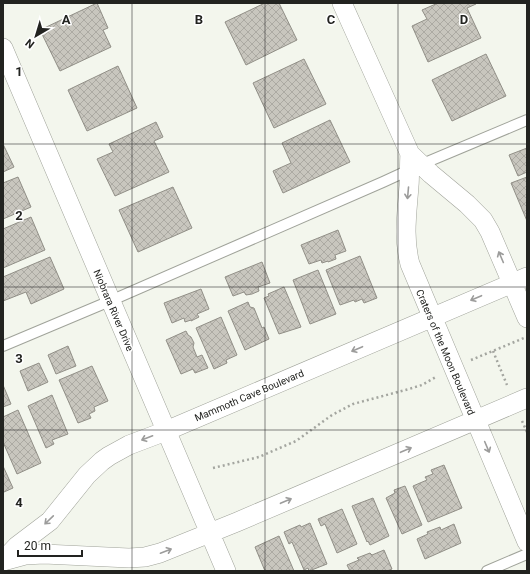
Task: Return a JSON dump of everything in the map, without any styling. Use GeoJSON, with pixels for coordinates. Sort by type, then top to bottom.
{"type":"FeatureCollection","features":[{"type":"Feature","properties":{"kind":"street","name":"Craters of the Moon Boulevard"},"geometry":{"type":"LineString","coordinates":[[342,3],[413,163],[467,204],[483,220],[520,280],[527,318]]}},
{"type":"Feature","properties":{"kind":"street","name":"Niobrara River Drive"},"geometry":{"type":"LineString","coordinates":[[3,48],[226,571]]}},
{"type":"Feature","properties":{"kind":"street","name":"Craters of the Moon Boulevard"},"geometry":{"type":"LineString","coordinates":[[413,163],[406,221],[407,254],[410,264],[527,542]]}},
{"type":"Feature","properties":{"kind":"street","name":"Mammoth Cave Boulevard"},"geometry":{"type":"LineString","coordinates":[[3,561],[17,546],[50,521],[87,475],[102,461],[129,445],[166,431],[520,280]]}},
{"type":"Feature","properties":{"kind":"street","name":"Mammoth Cave Boulevard"},"geometry":{"type":"LineString","coordinates":[[3,561],[25,555],[44,554],[129,558],[145,557],[160,553],[527,398]]}},
{"type":"Feature","properties":{"kind":"lane"},"geometry":{"type":"LineString","coordinates":[[3,346],[110,301],[413,163],[527,120]]}},
{"type":"Feature","properties":{"kind":"lane"},"geometry":{"type":"LineString","coordinates":[[487,571],[527,554]]}},
{"type":"Feature","properties":{"kind":"path"},"geometry":{"type":"LineString","coordinates":[[467,362],[518,340]]}},
{"type":"Feature","properties":{"kind":"path"},"geometry":{"type":"LineString","coordinates":[[493,351],[508,386]]}},
{"type":"Feature","properties":{"kind":"path"},"geometry":{"type":"LineString","coordinates":[[213,468],[259,457],[296,441],[332,415],[346,408],[364,401],[422,385],[439,376]]}},
{"type":"Feature","properties":{"kind":"building"},"geometry":{"type":"Polygon","coordinates":[[[97,3],[108,28],[103,30],[111,47],[60,71],[40,30],[97,3]]]}},
{"type":"Feature","properties":{"kind":"building"},"geometry":{"type":"Polygon","coordinates":[[[265,3],[279,3],[297,40],[246,65],[225,22],[265,3]]]}},
{"type":"Feature","properties":{"kind":"building"},"geometry":{"type":"Polygon","coordinates":[[[438,3],[476,3],[467,8],[481,38],[428,62],[412,26],[427,19],[422,10],[438,3]]]}},
{"type":"Feature","properties":{"kind":"building"},"geometry":{"type":"Polygon","coordinates":[[[486,54],[506,96],[452,121],[432,80],[486,54]]]}},
{"type":"Feature","properties":{"kind":"building"},"geometry":{"type":"Polygon","coordinates":[[[304,59],[326,104],[274,128],[253,83],[304,59]]]}},
{"type":"Feature","properties":{"kind":"building"},"geometry":{"type":"Polygon","coordinates":[[[118,66],[137,108],[87,131],[68,90],[118,66]]]}},
{"type":"Feature","properties":{"kind":"building"},"geometry":{"type":"Polygon","coordinates":[[[330,120],[350,162],[283,193],[273,171],[291,163],[282,143],[330,120]]]}},
{"type":"Feature","properties":{"kind":"building"},"geometry":{"type":"Polygon","coordinates":[[[156,122],[163,137],[154,141],[169,172],[115,196],[97,159],[113,152],[109,144],[156,122]]]}},
{"type":"Feature","properties":{"kind":"building"},"geometry":{"type":"Polygon","coordinates":[[[3,144],[14,167],[3,172],[3,144]]]}},
{"type":"Feature","properties":{"kind":"building"},"geometry":{"type":"Polygon","coordinates":[[[527,148],[527,172],[518,176],[509,155],[527,148]]]}},
{"type":"Feature","properties":{"kind":"building"},"geometry":{"type":"Polygon","coordinates":[[[18,177],[31,207],[3,219],[3,183],[18,177]]]}},
{"type":"Feature","properties":{"kind":"building"},"geometry":{"type":"Polygon","coordinates":[[[527,177],[527,221],[511,183],[527,177]]]}},
{"type":"Feature","properties":{"kind":"building"},"geometry":{"type":"Polygon","coordinates":[[[173,187],[192,228],[138,252],[119,210],[173,187]]]}},
{"type":"Feature","properties":{"kind":"building"},"geometry":{"type":"Polygon","coordinates":[[[31,217],[45,250],[3,268],[3,229],[31,217]]]}},
{"type":"Feature","properties":{"kind":"building"},"geometry":{"type":"Polygon","coordinates":[[[338,230],[346,251],[335,255],[336,259],[328,262],[322,263],[321,260],[309,264],[301,245],[338,230]]]}},
{"type":"Feature","properties":{"kind":"building"},"geometry":{"type":"Polygon","coordinates":[[[360,256],[377,298],[364,303],[362,299],[340,305],[326,270],[360,256]]]}},
{"type":"Feature","properties":{"kind":"building"},"geometry":{"type":"Polygon","coordinates":[[[50,257],[64,289],[31,304],[26,292],[3,301],[3,277],[50,257]]]}},
{"type":"Feature","properties":{"kind":"building"},"geometry":{"type":"Polygon","coordinates":[[[262,262],[270,283],[258,287],[259,291],[252,294],[246,295],[244,292],[233,296],[225,277],[262,262]]]}},
{"type":"Feature","properties":{"kind":"building"},"geometry":{"type":"Polygon","coordinates":[[[318,270],[336,314],[310,324],[293,280],[318,270]]]}},
{"type":"Feature","properties":{"kind":"building"},"geometry":{"type":"Polygon","coordinates":[[[284,287],[301,327],[279,334],[264,298],[269,296],[268,294],[284,287]]]}},
{"type":"Feature","properties":{"kind":"building"},"geometry":{"type":"Polygon","coordinates":[[[201,289],[209,309],[197,314],[199,317],[191,321],[185,322],[184,318],[172,323],[164,303],[201,289]]]}},
{"type":"Feature","properties":{"kind":"building"},"geometry":{"type":"Polygon","coordinates":[[[248,302],[250,307],[254,308],[262,328],[264,327],[269,339],[245,350],[228,311],[248,302]]]}},
{"type":"Feature","properties":{"kind":"building"},"geometry":{"type":"Polygon","coordinates":[[[221,317],[237,355],[226,360],[227,363],[214,369],[196,328],[221,317]]]}},
{"type":"Feature","properties":{"kind":"building"},"geometry":{"type":"Polygon","coordinates":[[[186,331],[194,343],[193,347],[197,357],[202,355],[208,368],[195,373],[193,369],[181,374],[166,340],[186,331]]]}},
{"type":"Feature","properties":{"kind":"building"},"geometry":{"type":"Polygon","coordinates":[[[68,346],[76,366],[56,374],[48,355],[68,346]]]}},
{"type":"Feature","properties":{"kind":"building"},"geometry":{"type":"Polygon","coordinates":[[[39,363],[48,382],[28,391],[20,371],[39,363]]]}},
{"type":"Feature","properties":{"kind":"building"},"geometry":{"type":"Polygon","coordinates":[[[92,366],[108,401],[94,407],[95,411],[89,414],[91,418],[78,423],[59,380],[92,366]]]}},
{"type":"Feature","properties":{"kind":"building"},"geometry":{"type":"Polygon","coordinates":[[[3,385],[11,404],[3,407],[3,385]]]}},
{"type":"Feature","properties":{"kind":"building"},"geometry":{"type":"Polygon","coordinates":[[[52,395],[68,434],[52,440],[54,444],[46,448],[28,406],[52,395]]]}},
{"type":"Feature","properties":{"kind":"building"},"geometry":{"type":"Polygon","coordinates":[[[18,410],[41,463],[17,474],[3,442],[3,417],[18,410]]]}},
{"type":"Feature","properties":{"kind":"building"},"geometry":{"type":"Polygon","coordinates":[[[444,465],[462,508],[428,522],[413,486],[427,480],[425,477],[433,474],[431,470],[444,465]]]}},
{"type":"Feature","properties":{"kind":"building"},"geometry":{"type":"Polygon","coordinates":[[[3,466],[13,488],[4,492],[3,491],[3,466]]]}},
{"type":"Feature","properties":{"kind":"building"},"geometry":{"type":"Polygon","coordinates":[[[405,486],[422,525],[402,534],[386,498],[395,493],[394,490],[405,486]]]}},
{"type":"Feature","properties":{"kind":"building"},"geometry":{"type":"Polygon","coordinates":[[[373,498],[389,536],[370,545],[368,541],[367,542],[352,506],[373,498]]]}},
{"type":"Feature","properties":{"kind":"building"},"geometry":{"type":"Polygon","coordinates":[[[342,509],[357,544],[337,553],[325,524],[321,526],[318,519],[342,509]]]}},
{"type":"Feature","properties":{"kind":"building"},"geometry":{"type":"Polygon","coordinates":[[[310,523],[327,564],[309,571],[308,568],[304,570],[292,542],[289,544],[284,532],[300,525],[301,527],[310,523]]]}},
{"type":"Feature","properties":{"kind":"building"},"geometry":{"type":"Polygon","coordinates":[[[454,524],[461,543],[425,559],[417,539],[428,534],[427,532],[440,527],[441,530],[454,524]]]}},
{"type":"Feature","properties":{"kind":"building"},"geometry":{"type":"Polygon","coordinates":[[[279,536],[294,571],[265,571],[255,547],[279,536]]]}},
{"type":"Feature","properties":{"kind":"building"},"geometry":{"type":"Polygon","coordinates":[[[384,550],[392,569],[387,571],[350,571],[347,565],[359,560],[357,558],[370,553],[372,555],[384,550]]]}}]}
